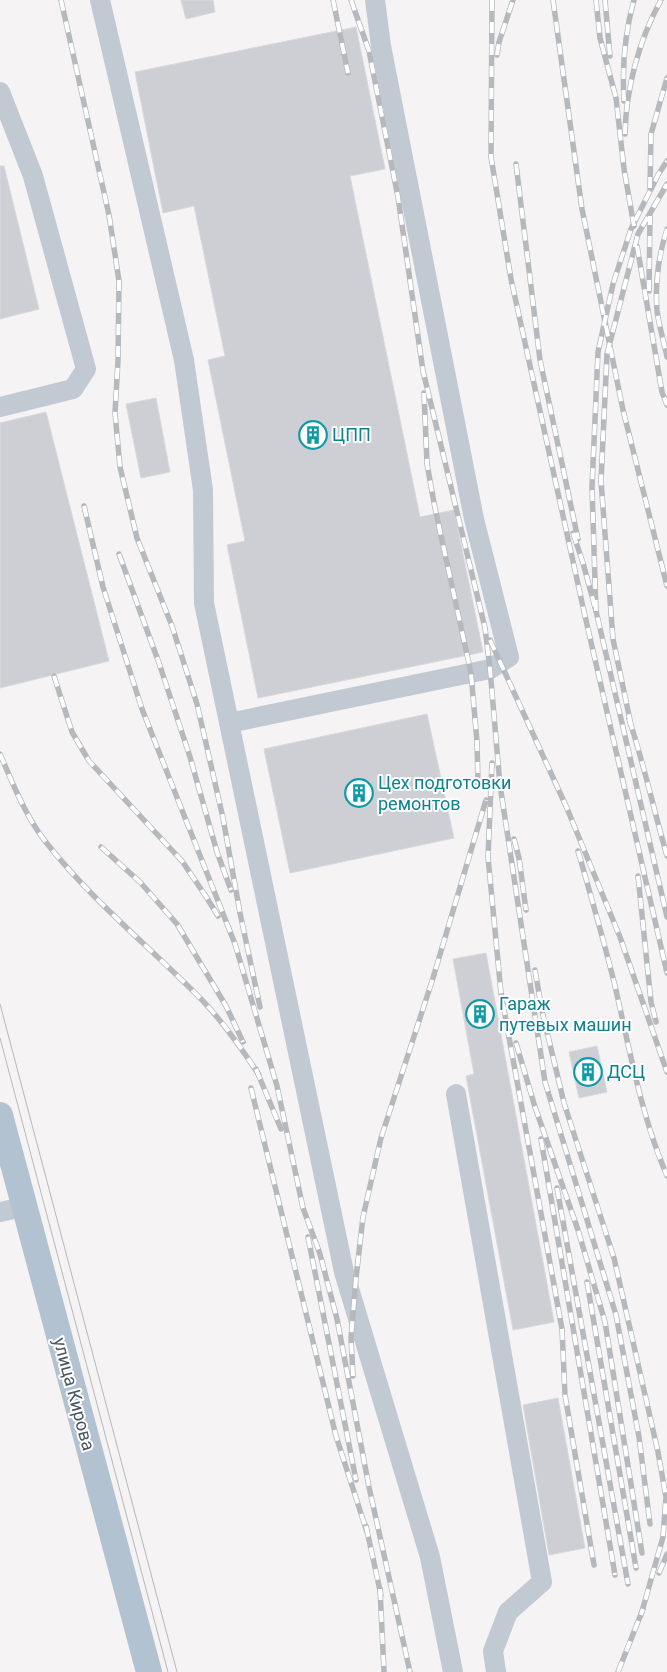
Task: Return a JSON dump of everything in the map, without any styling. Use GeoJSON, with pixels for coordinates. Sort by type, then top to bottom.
{"type":"FeatureCollection","features":[{"type":"Feature","properties":{"kind":"main road","name":"улица Кирова"},"geometry":{"type":"LineString","coordinates":[[0,1116],[5,1155],[8,1213],[149,1672]]}},
{"type":"Feature","properties":{"kind":"lane"},"geometry":{"type":"LineString","coordinates":[[100,0],[184,360],[203,490],[204,603],[344,1272],[430,1557],[453,1672]]}},
{"type":"Feature","properties":{"kind":"lane"},"geometry":{"type":"LineString","coordinates":[[229,723],[490,669],[509,657],[474,519],[381,46],[375,0]]}},
{"type":"Feature","properties":{"kind":"lane"},"geometry":{"type":"LineString","coordinates":[[0,92],[33,176],[86,369],[73,389],[0,407]]}},
{"type":"Feature","properties":{"kind":"lane"},"geometry":{"type":"LineString","coordinates":[[456,1094],[542,1582],[508,1612],[493,1651],[496,1672]]}},
{"type":"Feature","properties":{"kind":"building"},"geometry":{"type":"Polygon","coordinates":[[[181,0],[213,0],[215,12],[186,19],[181,0]]]}},
{"type":"Feature","properties":{"kind":"building","name":"ЦПП"},"geometry":{"type":"Polygon","coordinates":[[[356,27],[385,169],[350,176],[420,517],[454,510],[483,652],[258,698],[227,545],[245,541],[208,360],[225,356],[194,206],[163,213],[135,72],[356,27]]]}},
{"type":"Feature","properties":{"kind":"building"},"geometry":{"type":"Polygon","coordinates":[[[0,166],[4,166],[39,309],[0,319],[0,166]]]}},
{"type":"Feature","properties":{"kind":"building"},"geometry":{"type":"Polygon","coordinates":[[[156,398],[170,472],[141,478],[126,404],[156,398]]]}},
{"type":"Feature","properties":{"kind":"building"},"geometry":{"type":"Polygon","coordinates":[[[46,412],[109,661],[0,688],[0,423],[46,412]]]}},
{"type":"Feature","properties":{"kind":"building","name":"Цех подготовки ремонтов"},"geometry":{"type":"Polygon","coordinates":[[[427,714],[454,838],[290,873],[264,749],[427,714]]]}},
{"type":"Feature","properties":{"kind":"building"},"geometry":{"type":"Polygon","coordinates":[[[486,953],[554,1322],[513,1330],[466,1076],[474,1074],[453,959],[486,953]]]}},
{"type":"Feature","properties":{"kind":"building","name":"ДСЦ"},"geometry":{"type":"Polygon","coordinates":[[[597,1046],[607,1092],[579,1098],[569,1052],[597,1046]]]}},
{"type":"Feature","properties":{"kind":"building"},"geometry":{"type":"Polygon","coordinates":[[[558,1398],[585,1548],[549,1555],[523,1405],[558,1398]]]}},
{"type":"Feature","properties":{"kind":"tram line"},"geometry":{"type":"LineString","coordinates":[[0,1004],[177,1672]]}},
{"type":"Feature","properties":{"kind":"tram line"},"geometry":{"type":"LineString","coordinates":[[0,1038],[168,1672]]}},
{"type":"Feature","properties":{"kind":"railway"},"geometry":{"type":"LineString","coordinates":[[61,0],[109,215],[119,281],[115,413],[120,467],[137,538],[172,626],[197,704],[223,818],[240,913],[260,1007]]}},
{"type":"Feature","properties":{"kind":"railway"},"geometry":{"type":"LineString","coordinates":[[333,0],[348,73]]}},
{"type":"Feature","properties":{"kind":"railway"},"geometry":{"type":"LineString","coordinates":[[351,0],[369,51],[398,197],[423,371],[485,628],[500,785],[545,1082],[616,1315],[639,1437],[650,1524]]}},
{"type":"Feature","properties":{"kind":"railway"},"geometry":{"type":"LineString","coordinates":[[492,0],[491,157],[511,279],[585,616],[667,973]]}},
{"type":"Feature","properties":{"kind":"railway"},"geometry":{"type":"LineString","coordinates":[[497,55],[499,42],[513,0]]}},
{"type":"Feature","properties":{"kind":"railway"},"geometry":{"type":"LineString","coordinates":[[553,0],[582,209],[623,410],[667,586]]}},
{"type":"Feature","properties":{"kind":"railway"},"geometry":{"type":"LineString","coordinates":[[596,0],[600,38],[616,98],[624,169],[634,226]]}},
{"type":"Feature","properties":{"kind":"railway"},"geometry":{"type":"LineString","coordinates":[[605,0],[610,56]]}},
{"type":"Feature","properties":{"kind":"railway"},"geometry":{"type":"LineString","coordinates":[[624,101],[625,50],[634,0]]}},
{"type":"Feature","properties":{"kind":"railway"},"geometry":{"type":"LineString","coordinates":[[625,134],[628,99],[635,65],[646,31],[661,0]]}},
{"type":"Feature","properties":{"kind":"railway"},"geometry":{"type":"LineString","coordinates":[[650,188],[651,134],[667,78]]}},
{"type":"Feature","properties":{"kind":"railway"},"geometry":{"type":"LineString","coordinates":[[596,611],[592,487],[598,352],[613,284],[631,229],[667,161]]}},
{"type":"Feature","properties":{"kind":"railway"},"geometry":{"type":"LineString","coordinates":[[516,164],[540,360],[578,539]]}},
{"type":"Feature","properties":{"kind":"railway"},"geometry":{"type":"LineString","coordinates":[[631,725],[613,639],[601,481],[607,354],[638,234],[667,184]]}},
{"type":"Feature","properties":{"kind":"railway"},"geometry":{"type":"LineString","coordinates":[[649,291],[650,216]]}},
{"type":"Feature","properties":{"kind":"railway"},"geometry":{"type":"LineString","coordinates":[[667,229],[658,269],[657,290],[657,311],[667,357]]}},
{"type":"Feature","properties":{"kind":"railway"},"geometry":{"type":"LineString","coordinates":[[637,246],[662,392],[667,405]]}},
{"type":"Feature","properties":{"kind":"railway"},"geometry":{"type":"LineString","coordinates":[[424,393],[427,464],[471,673],[477,742],[478,783]]}},
{"type":"Feature","properties":{"kind":"railway"},"geometry":{"type":"LineString","coordinates":[[84,506],[103,587],[142,709],[235,944],[277,1086],[303,1208],[320,1254],[337,1319],[369,1487],[410,1672]]}},
{"type":"Feature","properties":{"kind":"railway"},"geometry":{"type":"LineString","coordinates":[[573,533],[596,611],[667,917]]}},
{"type":"Feature","properties":{"kind":"railway"},"geometry":{"type":"LineString","coordinates":[[119,554],[159,663],[190,757],[217,852],[231,890]]}},
{"type":"Feature","properties":{"kind":"railway"},"geometry":{"type":"LineString","coordinates":[[490,640],[566,806],[620,937],[667,1072]]}},
{"type":"Feature","properties":{"kind":"railway"},"geometry":{"type":"LineString","coordinates":[[54,676],[72,732],[89,761],[182,861],[218,916]]}},
{"type":"Feature","properties":{"kind":"railway"},"geometry":{"type":"LineString","coordinates":[[629,719],[667,856]]}},
{"type":"Feature","properties":{"kind":"railway"},"geometry":{"type":"LineString","coordinates":[[0,754],[25,810],[45,841],[101,903],[202,1000],[232,1036],[259,1075]]}},
{"type":"Feature","properties":{"kind":"railway"},"geometry":{"type":"LineString","coordinates":[[492,763],[488,857],[501,993],[562,1329],[565,1395],[594,1565]]}},
{"type":"Feature","properties":{"kind":"railway"},"geometry":{"type":"LineString","coordinates":[[353,1376],[351,1338],[363,1217],[381,1138],[433,978],[486,800]]}},
{"type":"Feature","properties":{"kind":"railway"},"geometry":{"type":"LineString","coordinates":[[514,839],[519,858],[526,910]]}},
{"type":"Feature","properties":{"kind":"railway"},"geometry":{"type":"LineString","coordinates":[[101,847],[140,882],[177,924],[226,1006],[243,1042]]}},
{"type":"Feature","properties":{"kind":"railway"},"geometry":{"type":"LineString","coordinates":[[578,851],[611,969],[643,1106],[667,1176]]}},
{"type":"Feature","properties":{"kind":"railway"},"geometry":{"type":"LineString","coordinates":[[638,876],[651,1002],[656,1022]]}},
{"type":"Feature","properties":{"kind":"railway"},"geometry":{"type":"LineString","coordinates":[[535,970],[542,1011],[564,1103],[614,1258],[658,1452],[666,1497],[663,1537],[641,1615]]}},
{"type":"Feature","properties":{"kind":"railway"},"geometry":{"type":"LineString","coordinates":[[516,1043],[535,1107],[578,1230],[605,1322],[642,1553]]}},
{"type":"Feature","properties":{"kind":"railway"},"geometry":{"type":"LineString","coordinates":[[256,1069],[281,1129]]}},
{"type":"Feature","properties":{"kind":"railway"},"geometry":{"type":"LineString","coordinates":[[251,1088],[336,1436],[367,1532]]}},
{"type":"Feature","properties":{"kind":"railway"},"geometry":{"type":"LineString","coordinates":[[541,1139],[615,1575]]}},
{"type":"Feature","properties":{"kind":"railway"},"geometry":{"type":"LineString","coordinates":[[557,1188],[628,1584]]}},
{"type":"Feature","properties":{"kind":"railway"},"geometry":{"type":"LineString","coordinates":[[308,1237],[356,1480]]}},
{"type":"Feature","properties":{"kind":"railway"},"geometry":{"type":"LineString","coordinates":[[587,1282],[636,1568]]}},
{"type":"Feature","properties":{"kind":"railway"},"geometry":{"type":"LineString","coordinates":[[366,1526],[381,1595]]}},
{"type":"Feature","properties":{"kind":"railway"},"geometry":{"type":"LineString","coordinates":[[659,1573],[667,1554]]}},
{"type":"Feature","properties":{"kind":"railway"},"geometry":{"type":"LineString","coordinates":[[380,1589],[384,1672]]}},
{"type":"Feature","properties":{"kind":"railway"},"geometry":{"type":"LineString","coordinates":[[618,1672],[643,1609]]}},
{"type":"Feature","properties":{"kind":"place","name":"ЦПП"},"geometry":{"type":"Point","coordinates":[313,435]}},
{"type":"Feature","properties":{"kind":"place","name":"Цех подготовки ремонтов"},"geometry":{"type":"Point","coordinates":[359,793]}},
{"type":"Feature","properties":{"kind":"place","name":"Гараж путевых машин"},"geometry":{"type":"Point","coordinates":[480,1014]}},
{"type":"Feature","properties":{"kind":"place","name":"ДСЦ"},"geometry":{"type":"Point","coordinates":[588,1072]}}]}
